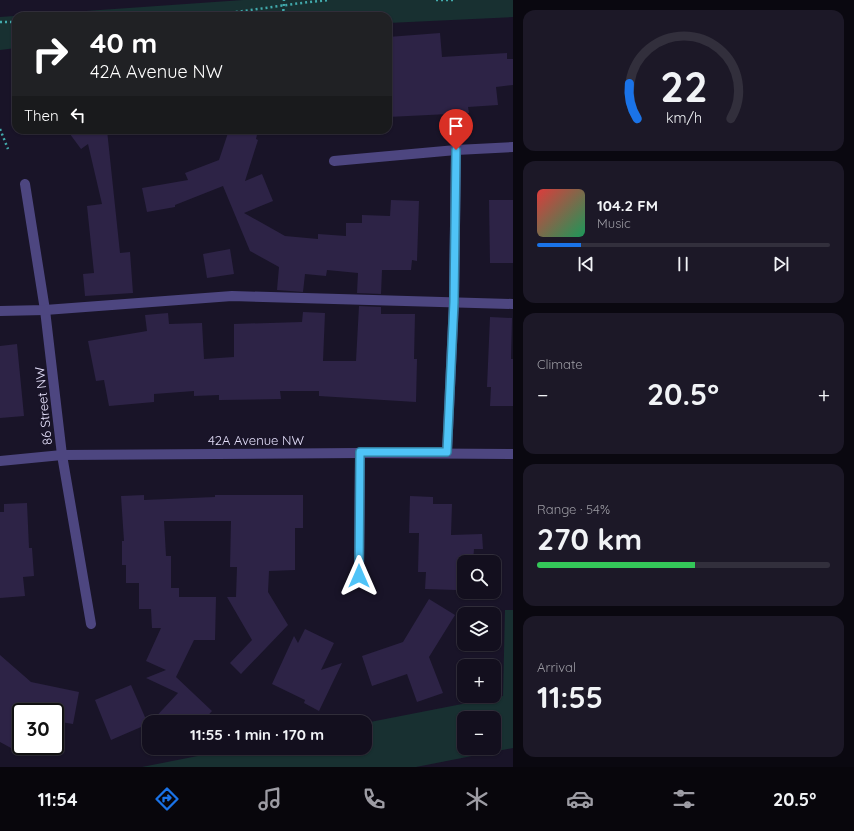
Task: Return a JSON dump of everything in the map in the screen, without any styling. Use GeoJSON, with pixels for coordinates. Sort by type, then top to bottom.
{"type":"FeatureCollection","features":[{"type":"Feature","properties":{"kind":"street"},"geometry":{"type":"LineString","coordinates":[[334,161],[456,150],[513,147]]}},
{"type":"Feature","properties":{"kind":"street"},"geometry":{"type":"LineString","coordinates":[[447,452],[454,302],[456,150]]}},
{"type":"Feature","properties":{"kind":"street","name":"86 Street NW"},"geometry":{"type":"LineString","coordinates":[[25,184],[45,310],[62,455],[91,624]]}},
{"type":"Feature","properties":{"kind":"street"},"geometry":{"type":"LineString","coordinates":[[0,311],[45,310],[232,296],[513,304]]}},
{"type":"Feature","properties":{"kind":"street"},"geometry":{"type":"LineString","coordinates":[[359,576],[360,452]]}},
{"type":"Feature","properties":{"kind":"street","name":"42A Avenue NW"},"geometry":{"type":"LineString","coordinates":[[0,461],[62,455],[360,452],[513,454]]}},
{"type":"Feature","properties":{"kind":"path"},"geometry":{"type":"LineString","coordinates":[[283,12],[284,0]]}},
{"type":"Feature","properties":{"kind":"path"},"geometry":{"type":"LineString","coordinates":[[239,12],[284,4],[329,0]]}},
{"type":"Feature","properties":{"kind":"path"},"geometry":{"type":"LineString","coordinates":[[436,0],[456,0]]}},
{"type":"Feature","properties":{"kind":"path"},"geometry":{"type":"LineString","coordinates":[[0,22],[12,22]]}},
{"type":"Feature","properties":{"kind":"path"},"geometry":{"type":"LineString","coordinates":[[0,129],[8,149]]}},
{"type":"Feature","properties":{"kind":"green space"},"geometry":{"type":"Polygon","coordinates":[[[243,0],[513,0],[513,17],[392,23],[392,12],[71,12],[243,0]]]}},
{"type":"Feature","properties":{"kind":"green space"},"geometry":{"type":"Polygon","coordinates":[[[12,16],[12,48],[0,50],[0,17],[12,16]]]}},
{"type":"Feature","properties":{"kind":"green space"},"geometry":{"type":"Polygon","coordinates":[[[505,610],[513,610],[513,748],[501,750],[501,711],[457,711],[457,755],[477,755],[416,767],[142,767],[203,755],[372,755],[372,722],[467,703],[501,703],[501,696],[503,696],[505,610]]]}},
{"type":"Feature","properties":{"kind":"building"},"geometry":{"type":"Polygon","coordinates":[[[440,33],[442,57],[507,53],[507,59],[513,59],[513,85],[496,87],[498,105],[468,107],[469,113],[392,117],[392,37],[440,33]]]}},
{"type":"Feature","properties":{"kind":"building"},"geometry":{"type":"Polygon","coordinates":[[[70,134],[107,134],[120,253],[130,252],[133,293],[85,296],[83,274],[94,273],[87,206],[102,204],[88,144],[81,149],[70,134]]]}},
{"type":"Feature","properties":{"kind":"building"},"geometry":{"type":"Polygon","coordinates":[[[228,134],[257,134],[256,139],[258,140],[245,181],[262,174],[273,201],[244,213],[285,236],[318,239],[318,234],[346,236],[346,223],[362,223],[362,215],[390,216],[391,200],[419,201],[417,261],[412,260],[411,270],[382,270],[381,294],[357,293],[358,273],[327,270],[326,276],[305,274],[303,292],[277,290],[279,267],[250,251],[223,186],[175,205],[175,207],[147,212],[142,188],[188,180],[185,173],[219,160],[228,134]]]}},
{"type":"Feature","properties":{"kind":"building"},"geometry":{"type":"Polygon","coordinates":[[[489,200],[513,200],[513,263],[490,263],[489,200]]]}},
{"type":"Feature","properties":{"kind":"building"},"geometry":{"type":"Polygon","coordinates":[[[230,249],[234,274],[207,278],[203,254],[230,249]]]}},
{"type":"Feature","properties":{"kind":"building"},"geometry":{"type":"Polygon","coordinates":[[[359,306],[381,307],[381,314],[415,314],[414,359],[417,359],[416,402],[319,396],[319,391],[280,391],[281,399],[219,400],[219,395],[194,396],[194,391],[154,394],[154,402],[109,406],[104,380],[96,381],[88,341],[147,331],[145,315],[168,313],[169,324],[202,323],[204,359],[234,357],[234,324],[302,322],[303,312],[325,313],[323,361],[356,361],[359,306]]]}},
{"type":"Feature","properties":{"kind":"building"},"geometry":{"type":"Polygon","coordinates":[[[490,317],[512,318],[511,359],[513,359],[513,406],[490,406],[491,387],[487,387],[490,317]]]}},
{"type":"Feature","properties":{"kind":"building"},"geometry":{"type":"Polygon","coordinates":[[[17,344],[24,416],[0,418],[0,346],[17,344]]]}},
{"type":"Feature","properties":{"kind":"building"},"geometry":{"type":"Polygon","coordinates":[[[144,495],[144,500],[215,497],[215,495],[303,495],[303,528],[295,528],[295,570],[269,571],[268,592],[288,625],[241,674],[230,663],[252,640],[227,597],[236,597],[237,567],[230,567],[231,521],[164,521],[166,556],[171,556],[171,588],[179,588],[179,597],[216,597],[215,640],[194,640],[176,677],[212,711],[208,715],[158,715],[178,693],[146,678],[166,670],[146,661],[161,628],[152,628],[151,609],[139,609],[139,583],[126,583],[126,565],[122,565],[122,541],[124,541],[121,496],[144,495]]]}},
{"type":"Feature","properties":{"kind":"building"},"geometry":{"type":"Polygon","coordinates":[[[410,496],[433,497],[433,504],[452,504],[451,535],[482,534],[483,549],[474,549],[474,555],[457,555],[456,590],[425,589],[426,572],[418,572],[419,533],[409,533],[410,496]]]}},
{"type":"Feature","properties":{"kind":"building"},"geometry":{"type":"Polygon","coordinates":[[[27,503],[29,548],[32,548],[34,576],[23,577],[25,596],[0,598],[0,512],[4,512],[4,504],[27,503]]]}},
{"type":"Feature","properties":{"kind":"building"},"geometry":{"type":"Polygon","coordinates":[[[429,599],[455,615],[429,657],[443,693],[417,702],[407,674],[372,686],[362,656],[403,642],[429,599]]]}},
{"type":"Feature","properties":{"kind":"building"},"geometry":{"type":"Polygon","coordinates":[[[305,629],[334,643],[321,670],[342,663],[319,711],[304,703],[305,700],[272,684],[294,636],[298,643],[305,629]]]}},
{"type":"Feature","properties":{"kind":"building"},"geometry":{"type":"Polygon","coordinates":[[[0,655],[31,682],[79,692],[73,724],[64,722],[64,703],[12,703],[12,748],[0,742],[0,655]]]}},
{"type":"Feature","properties":{"kind":"building"},"geometry":{"type":"Polygon","coordinates":[[[131,685],[144,715],[142,715],[142,727],[111,740],[95,700],[131,685]]]}},
{"type":"Feature","properties":{"kind":"route"},"geometry":{"type":"LineString","coordinates":[[359,576],[360,452],[447,452],[454,302],[456,150]]}}]}
